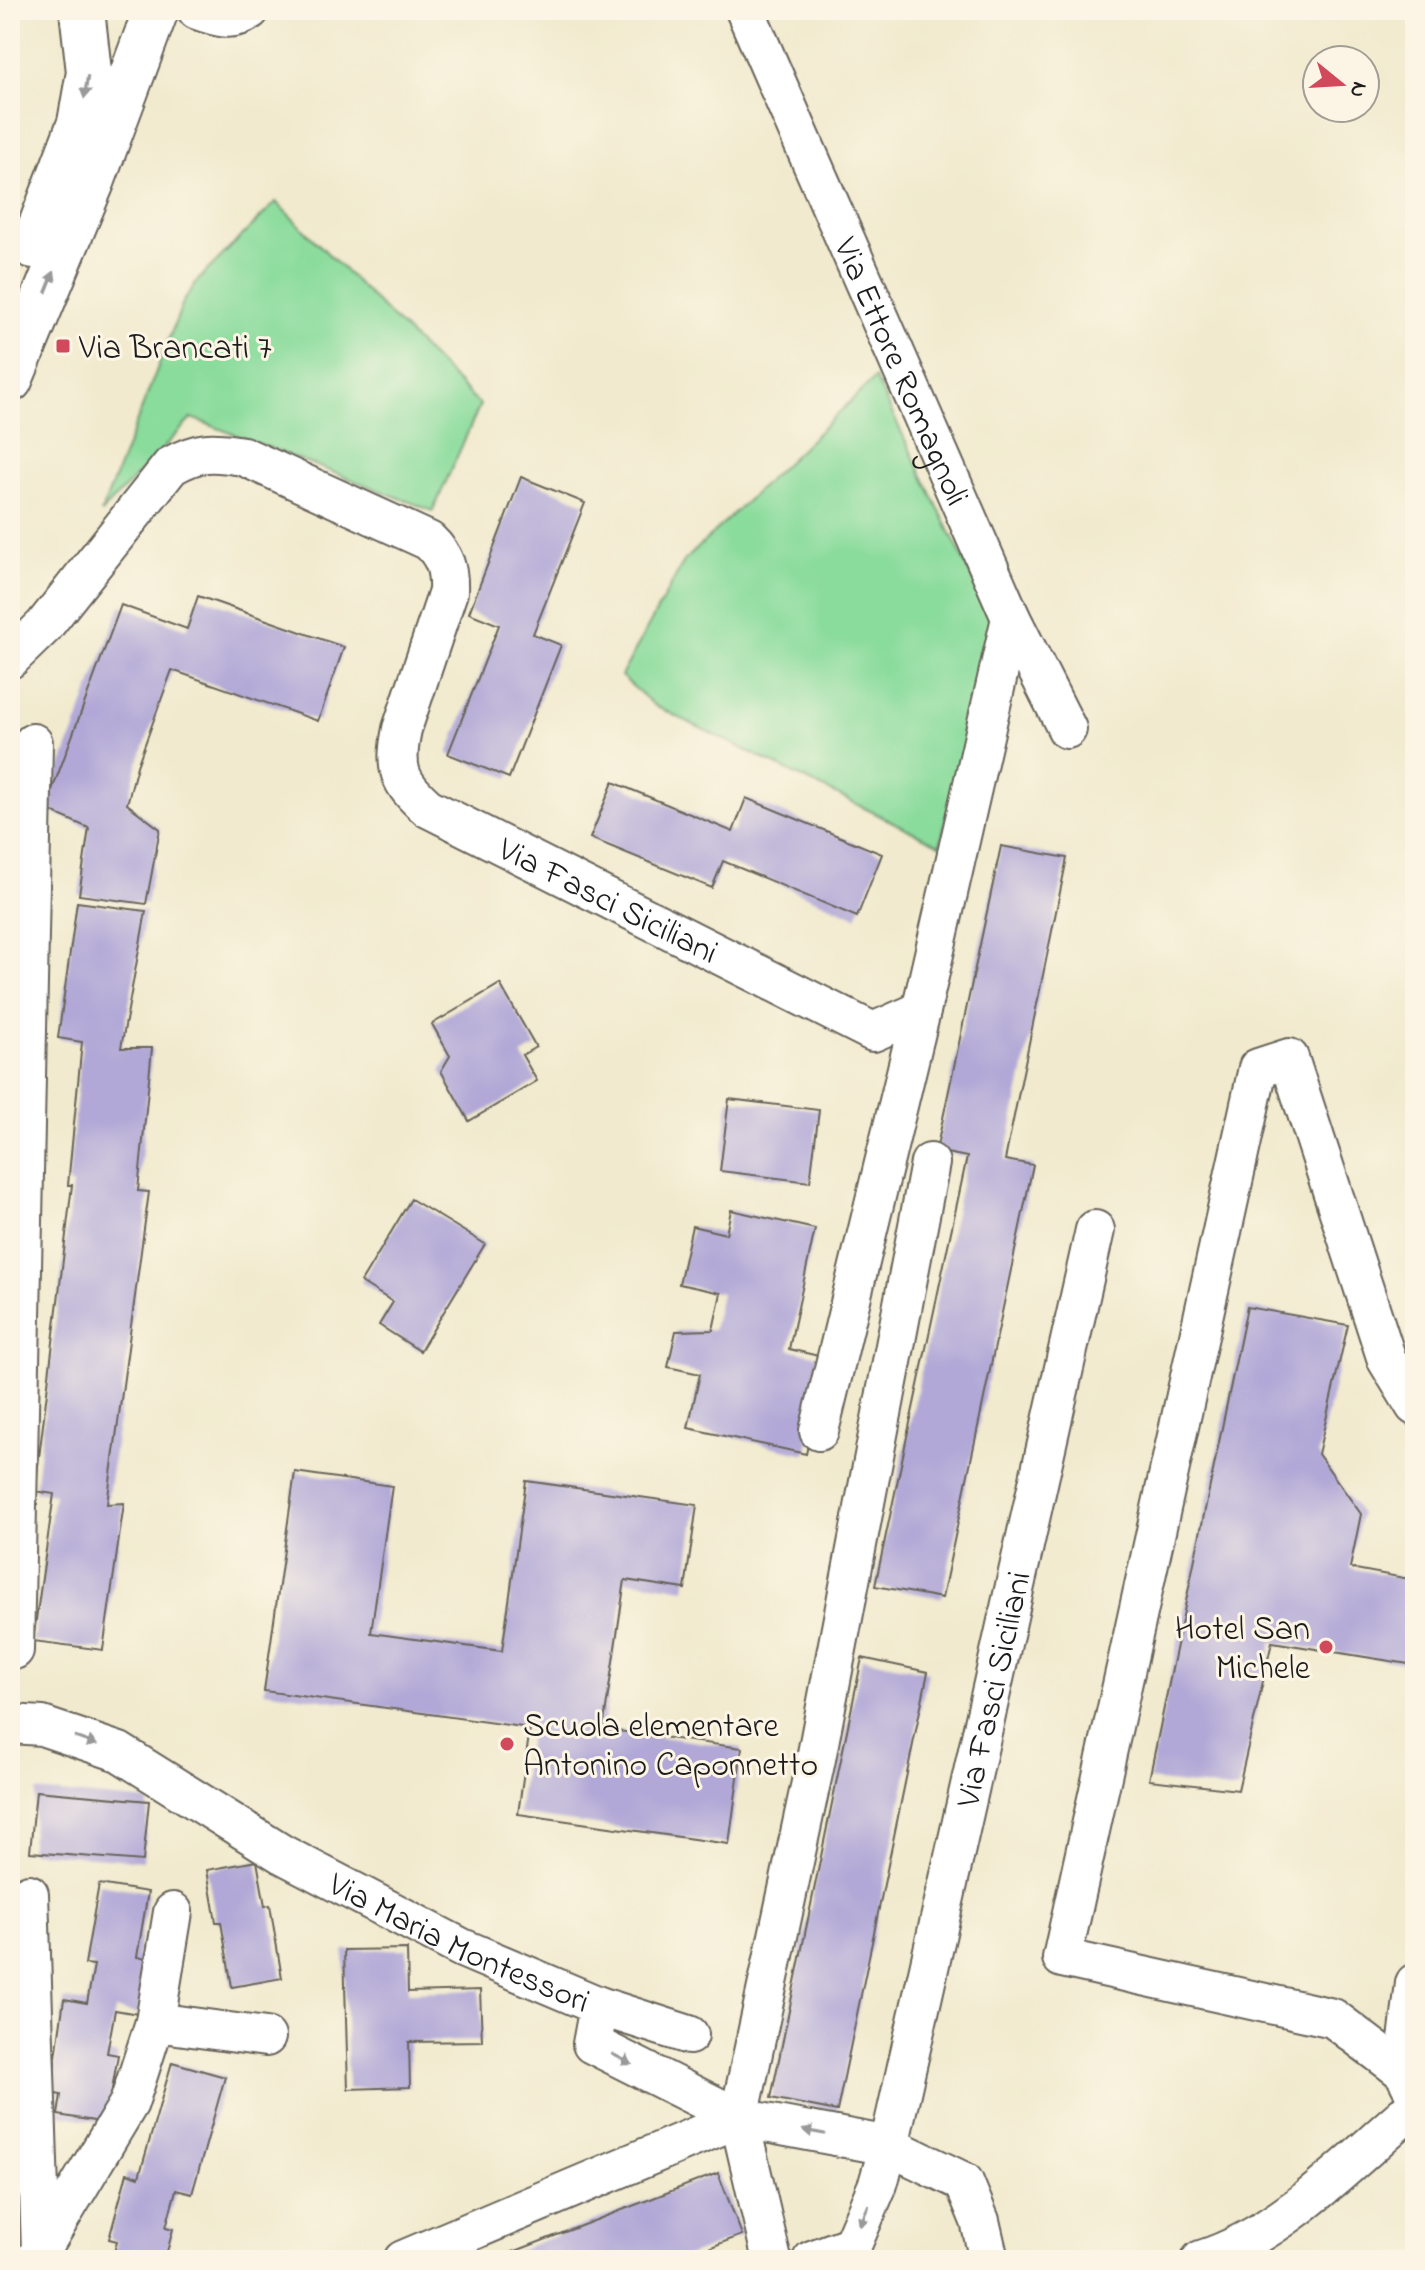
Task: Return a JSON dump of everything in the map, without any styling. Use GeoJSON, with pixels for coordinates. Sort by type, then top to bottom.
{"type":"FeatureCollection","features":[{"type":"Feature","properties":{"kind":"main road"},"geometry":{"type":"LineString","coordinates":[[10,307],[80,123],[89,72],[82,10]]}},
{"type":"Feature","properties":{"kind":"main road"},"geometry":{"type":"LineString","coordinates":[[10,380],[92,182],[156,10]]}},
{"type":"Feature","properties":{"kind":"street"},"geometry":{"type":"LineString","coordinates":[[197,10],[219,18],[240,17],[250,10]]}},
{"type":"Feature","properties":{"kind":"street","name":"Via Ettore Romagnoli"},"geometry":{"type":"LineString","coordinates":[[745,10],[1011,618],[1067,729]]}},
{"type":"Feature","properties":{"kind":"street","name":"Via Fasci Siciliani"},"geometry":{"type":"LineString","coordinates":[[10,659],[44,626],[171,466],[192,454],[214,451],[243,456],[429,541],[441,552],[449,572],[448,592],[402,729],[398,750],[406,789],[428,808],[873,1032],[921,1011]]}},
{"type":"Feature","properties":{"kind":"street"},"geometry":{"type":"LineString","coordinates":[[819,1431],[921,1011],[1011,618]]}},
{"type":"Feature","properties":{"kind":"street"},"geometry":{"type":"LineString","coordinates":[[10,1651],[14,1650],[33,743]]}},
{"type":"Feature","properties":{"kind":"street"},"geometry":{"type":"LineString","coordinates":[[1411,2091],[1333,2018],[1062,1958],[1258,1068],[1289,1058],[1387,1360],[1415,1406]]}},
{"type":"Feature","properties":{"kind":"street"},"geometry":{"type":"LineString","coordinates":[[772,2260],[739,2118],[816,1759],[930,1163]]}},
{"type":"Feature","properties":{"kind":"street","name":"Via Fasci Siciliani"},"geometry":{"type":"LineString","coordinates":[[812,2260],[852,2245],[878,2184],[889,2146],[1095,1230]]}},
{"type":"Feature","properties":{"kind":"street","name":"Via Maria Montessori"},"geometry":{"type":"LineString","coordinates":[[10,1724],[42,1726],[119,1752],[296,1861],[462,1948],[599,2006],[592,2044],[739,2118]]}},
{"type":"Feature","properties":{"kind":"street"},"geometry":{"type":"LineString","coordinates":[[29,1894],[38,2255]]}},
{"type":"Feature","properties":{"kind":"street"},"geometry":{"type":"LineString","coordinates":[[38,2255],[129,2103],[155,2022],[173,1912]]}},
{"type":"Feature","properties":{"kind":"street"},"geometry":{"type":"LineString","coordinates":[[1201,2260],[1228,2251],[1272,2227],[1411,2091],[1415,1983]]}},
{"type":"Feature","properties":{"kind":"street"},"geometry":{"type":"LineString","coordinates":[[599,2006],[689,2035]]}},
{"type":"Feature","properties":{"kind":"street"},"geometry":{"type":"LineString","coordinates":[[155,2022],[266,2037]]}},
{"type":"Feature","properties":{"kind":"street"},"geometry":{"type":"LineString","coordinates":[[403,2260],[739,2118],[889,2146],[964,2182],[980,2221],[989,2260]]}},
{"type":"Feature","properties":{"kind":"green space"},"geometry":{"type":"Polygon","coordinates":[[[276,202],[480,405],[433,511],[192,418],[101,513],[184,300],[200,278],[276,202]]]}},
{"type":"Feature","properties":{"kind":"green space"},"geometry":{"type":"Polygon","coordinates":[[[875,378],[995,624],[940,845],[655,706],[621,676],[684,561],[875,378]]]}},
{"type":"Feature","properties":{"kind":"building"},"geometry":{"type":"Polygon","coordinates":[[[521,477],[585,503],[533,634],[561,645],[509,778],[448,754],[499,625],[469,613],[521,477]]]}},
{"type":"Feature","properties":{"kind":"building"},"geometry":{"type":"Polygon","coordinates":[[[198,596],[344,647],[318,721],[172,670],[137,766],[127,804],[160,829],[146,904],[79,895],[89,828],[45,809],[121,605],[187,629],[198,596]]]}},
{"type":"Feature","properties":{"kind":"building"},"geometry":{"type":"Polygon","coordinates":[[[613,782],[733,832],[746,798],[882,854],[857,917],[723,861],[712,888],[590,838],[613,782]]]}},
{"type":"Feature","properties":{"kind":"building"},"geometry":{"type":"Polygon","coordinates":[[[1001,846],[1067,858],[1005,1160],[1033,1165],[942,1598],[875,1586],[967,1157],[936,1151],[1001,846]]]}},
{"type":"Feature","properties":{"kind":"building"},"geometry":{"type":"Polygon","coordinates":[[[77,902],[146,911],[121,1048],[152,1048],[138,1191],[149,1192],[107,1504],[124,1503],[103,1650],[33,1641],[54,1494],[35,1491],[72,1185],[68,1185],[82,1042],[58,1038],[77,902]]]}},
{"type":"Feature","properties":{"kind":"building"},"geometry":{"type":"Polygon","coordinates":[[[500,984],[536,1047],[522,1055],[537,1081],[469,1121],[441,1071],[450,1056],[432,1024],[500,984]]]}},
{"type":"Feature","properties":{"kind":"building"},"geometry":{"type":"Polygon","coordinates":[[[729,1099],[819,1110],[810,1182],[720,1171],[729,1099]]]}},
{"type":"Feature","properties":{"kind":"building"},"geometry":{"type":"Polygon","coordinates":[[[411,1199],[485,1244],[420,1351],[379,1325],[393,1302],[361,1282],[411,1199]]]}},
{"type":"Feature","properties":{"kind":"building"},"geometry":{"type":"Polygon","coordinates":[[[731,1210],[815,1229],[789,1349],[827,1358],[806,1454],[688,1428],[700,1374],[668,1367],[676,1331],[713,1330],[721,1293],[679,1284],[692,1226],[726,1234],[731,1210]]]}},
{"type":"Feature","properties":{"kind":"building"},"geometry":{"type":"Polygon","coordinates":[[[1247,1307],[1348,1325],[1318,1454],[1361,1514],[1350,1568],[1415,1580],[1415,1665],[1272,1642],[1238,1790],[1149,1780],[1247,1307]]]}},
{"type":"Feature","properties":{"kind":"building"},"geometry":{"type":"Polygon","coordinates":[[[295,1472],[392,1486],[371,1633],[502,1651],[526,1481],[697,1505],[685,1589],[625,1580],[603,1729],[742,1748],[729,1844],[518,1814],[530,1728],[264,1691],[295,1472]]]}},
{"type":"Feature","properties":{"kind":"building"},"geometry":{"type":"Polygon","coordinates":[[[862,1658],[928,1672],[837,2111],[771,2098],[862,1658]]]}},
{"type":"Feature","properties":{"kind":"building"},"geometry":{"type":"Polygon","coordinates":[[[36,1791],[149,1801],[143,1861],[30,1852],[36,1791]]]}},
{"type":"Feature","properties":{"kind":"building"},"geometry":{"type":"Polygon","coordinates":[[[257,1861],[265,1906],[270,1905],[282,1978],[232,1987],[221,1922],[216,1922],[207,1870],[257,1861]]]}},
{"type":"Feature","properties":{"kind":"building"},"geometry":{"type":"Polygon","coordinates":[[[99,1884],[148,1892],[137,1957],[148,1959],[138,2014],[115,2010],[107,2053],[118,2055],[106,2123],[58,2115],[61,2095],[51,2093],[64,1999],[87,2003],[94,1965],[85,1964],[99,1884]]]}},
{"type":"Feature","properties":{"kind":"building"},"geometry":{"type":"Polygon","coordinates":[[[407,1949],[408,1992],[480,1990],[482,2041],[409,2042],[410,2087],[348,2089],[344,1950],[407,1949]]]}},
{"type":"Feature","properties":{"kind":"building"},"geometry":{"type":"Polygon","coordinates":[[[172,2062],[225,2077],[192,2194],[176,2190],[166,2227],[173,2229],[165,2260],[112,2260],[117,2241],[109,2239],[127,2173],[139,2177],[172,2062]]]}},
{"type":"Feature","properties":{"kind":"building"},"geometry":{"type":"Polygon","coordinates":[[[718,2173],[742,2235],[678,2260],[492,2260],[718,2173]]]}},
{"type":"Feature","properties":{"kind":"place","name":"Via Brancati 7"},"geometry":{"type":"Point","coordinates":[63,346]}},
{"type":"Feature","properties":{"kind":"place","name":"Hotel San Michele"},"geometry":{"type":"Point","coordinates":[1326,1647]}},
{"type":"Feature","properties":{"kind":"place","name":"Scuola elementare Antonino Caponnetto"},"geometry":{"type":"Point","coordinates":[507,1744]}}]}
